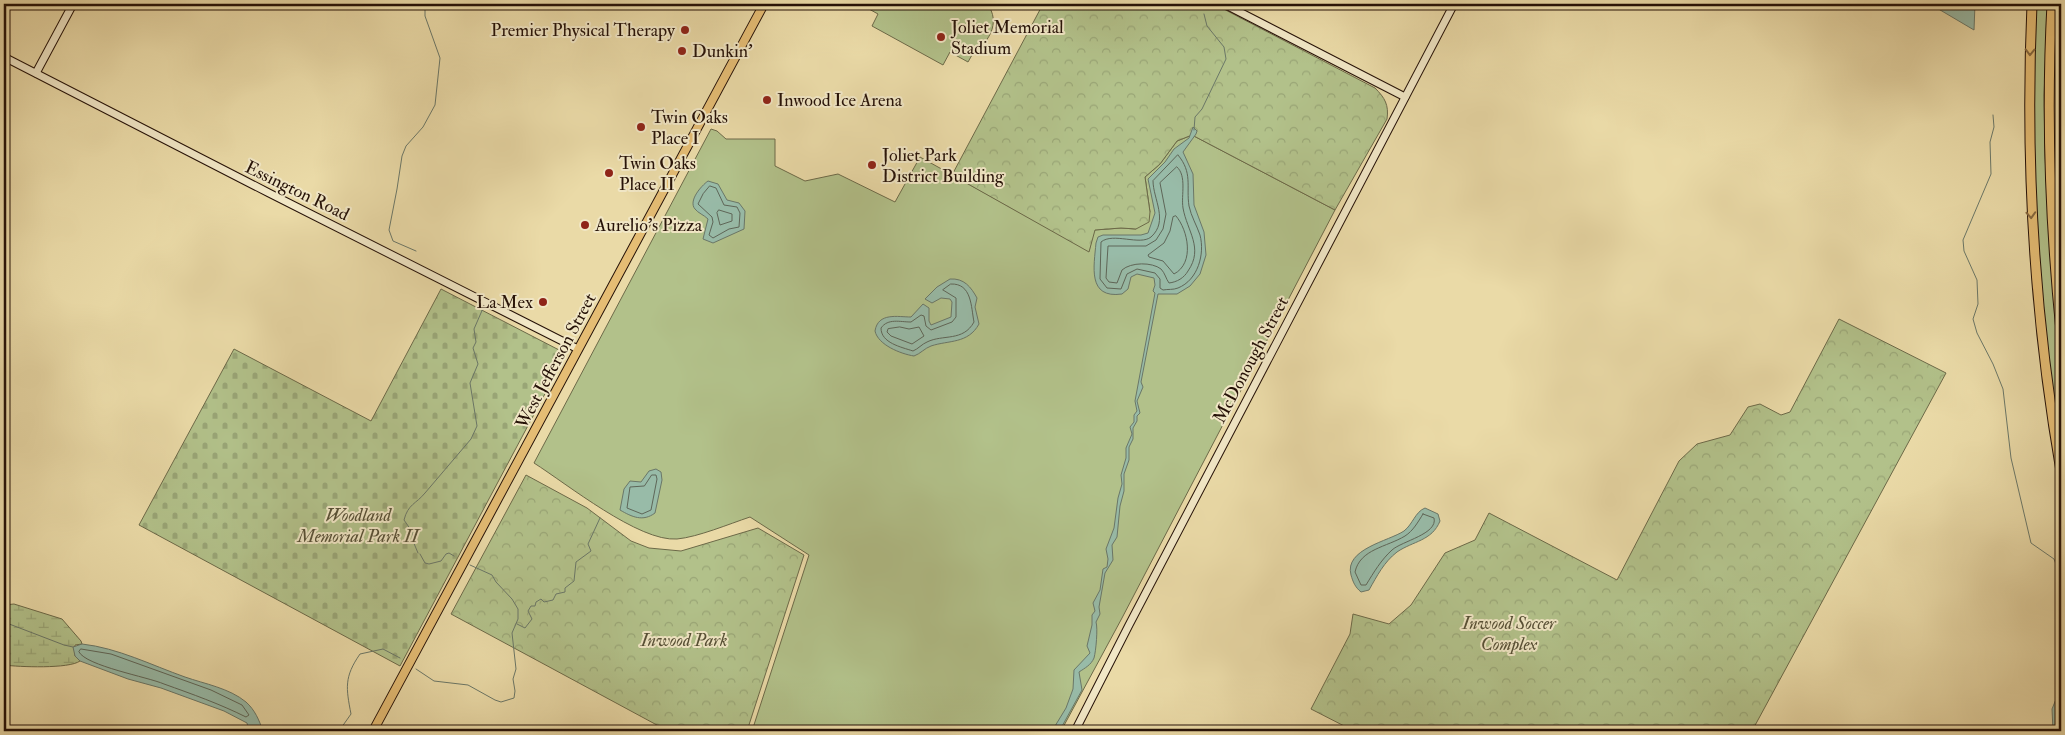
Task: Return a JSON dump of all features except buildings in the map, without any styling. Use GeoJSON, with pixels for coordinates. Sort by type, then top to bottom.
{"type":"FeatureCollection","features":[{"type":"Feature","properties":{"kind":"highway"},"geometry":{"type":"LineString","coordinates":[[2032,4],[2029,119],[2033,247],[2046,374],[2061,471]]}},
{"type":"Feature","properties":{"kind":"highway"},"geometry":{"type":"LineString","coordinates":[[2052,4],[2049,158],[2061,331]]}},
{"type":"Feature","properties":{"kind":"main road","name":"West Jefferson Street"},"geometry":{"type":"LineString","coordinates":[[373,731],[764,4]]}},
{"type":"Feature","properties":{"kind":"street"},"geometry":{"type":"LineString","coordinates":[[36,74],[73,4]]}},
{"type":"Feature","properties":{"kind":"street"},"geometry":{"type":"LineString","coordinates":[[1224,4],[1405,97]]}},
{"type":"Feature","properties":{"kind":"street","name":"McDonough Street"},"geometry":{"type":"LineString","coordinates":[[1075,731],[1454,4]]}},
{"type":"Feature","properties":{"kind":"street","name":"Essington Road"},"geometry":{"type":"LineString","coordinates":[[4,57],[268,194],[578,349]]}},
{"type":"Feature","properties":{"kind":"green space","name":"Joliet Memorial Stadium"},"geometry":{"type":"Polygon","coordinates":[[[860,4],[987,4],[993,18],[993,26],[991,33],[982,45],[969,54],[972,55],[968,62],[950,52],[943,65],[872,26],[878,14],[860,4]]]}},
{"type":"Feature","properties":{"kind":"green space"},"geometry":{"type":"Polygon","coordinates":[[[1043,4],[1214,4],[1375,88],[1386,102],[1387,119],[1335,210],[1192,135],[1177,141],[1160,164],[1145,177],[1150,212],[1149,222],[1136,229],[1095,230],[1089,252],[952,175],[1043,4]]]}},
{"type":"Feature","properties":{"kind":"green space"},"geometry":{"type":"Polygon","coordinates":[[[2035,4],[2048,4],[2044,95],[2045,156],[2052,278],[2061,365],[2061,447],[2045,336],[2035,203],[2035,4]]]}},
{"type":"Feature","properties":{"kind":"green space"},"geometry":{"type":"Polygon","coordinates":[[[711,129],[717,131],[726,139],[775,139],[775,166],[805,181],[838,174],[895,202],[920,157],[1089,251],[1094,230],[1136,229],[1150,212],[1145,177],[1160,164],[1177,141],[1192,135],[1335,210],[1061,731],[752,731],[809,555],[750,517],[714,530],[677,539],[661,537],[643,531],[604,510],[534,463],[711,129]]]}},
{"type":"Feature","properties":{"kind":"green space","name":"Woodland Memorial Park II"},"geometry":{"type":"Polygon","coordinates":[[[441,289],[561,351],[564,358],[400,666],[139,525],[234,349],[371,421],[441,289]]]}},
{"type":"Feature","properties":{"kind":"green space","name":"Inwood Soccer Complex"},"geometry":{"type":"Polygon","coordinates":[[[1839,319],[1946,373],[1752,731],[1354,731],[1311,709],[1350,634],[1353,614],[1389,624],[1411,605],[1445,553],[1475,540],[1489,513],[1617,580],[1679,461],[1697,444],[1730,435],[1748,407],[1760,404],[1781,415],[1790,412],[1839,319]]]}},
{"type":"Feature","properties":{"kind":"green space","name":"Inwood Park"},"geometry":{"type":"Polygon","coordinates":[[[526,475],[587,508],[631,541],[649,548],[681,551],[758,528],[804,555],[747,731],[668,731],[451,614],[526,475]]]}},
{"type":"Feature","properties":{"kind":"green space"},"geometry":{"type":"Polygon","coordinates":[[[14,604],[62,619],[81,641],[82,644],[75,645],[75,656],[80,661],[74,664],[55,666],[4,665],[4,605],[14,604]]]}},
{"type":"Feature","properties":{"kind":"water"},"geometry":{"type":"Polygon","coordinates":[[[1930,4],[1975,4],[1974,30],[1930,4]]]}},
{"type":"Feature","properties":{"kind":"water"},"geometry":{"type":"Polygon","coordinates":[[[1193,127],[1197,131],[1196,134],[1183,152],[1193,174],[1194,205],[1204,232],[1206,255],[1200,274],[1190,286],[1177,294],[1158,294],[1141,382],[1143,387],[1137,401],[1140,413],[1133,428],[1133,439],[1129,447],[1129,460],[1124,474],[1124,491],[1120,506],[1117,537],[1112,545],[1113,560],[1105,573],[1099,607],[1100,614],[1096,622],[1094,658],[1090,664],[1079,672],[1082,690],[1060,730],[1052,731],[1066,708],[1073,689],[1074,670],[1090,653],[1087,646],[1092,625],[1092,615],[1095,611],[1093,603],[1100,590],[1103,569],[1107,567],[1106,549],[1114,528],[1126,448],[1132,434],[1130,427],[1134,422],[1134,415],[1137,411],[1135,401],[1155,293],[1153,291],[1155,285],[1154,278],[1137,274],[1131,277],[1128,289],[1122,294],[1111,294],[1103,291],[1095,279],[1096,243],[1098,237],[1103,235],[1141,235],[1148,233],[1155,213],[1148,179],[1165,162],[1174,149],[1189,138],[1193,127]]]}},
{"type":"Feature","properties":{"kind":"water"},"geometry":{"type":"Polygon","coordinates":[[[708,181],[718,184],[727,200],[739,203],[745,211],[744,229],[713,243],[703,239],[708,219],[693,206],[696,194],[708,181]]]}},
{"type":"Feature","properties":{"kind":"water"},"geometry":{"type":"Polygon","coordinates":[[[950,279],[959,280],[966,284],[977,298],[975,307],[979,324],[975,330],[964,338],[931,346],[914,356],[897,351],[881,341],[875,331],[880,321],[884,318],[895,316],[911,317],[923,304],[929,308],[929,321],[931,325],[951,317],[952,302],[950,299],[941,298],[932,303],[925,299],[937,287],[950,279]]]}},
{"type":"Feature","properties":{"kind":"water"},"geometry":{"type":"Polygon","coordinates":[[[656,469],[661,472],[662,480],[655,513],[651,516],[638,518],[620,510],[624,489],[630,481],[641,482],[649,471],[656,469]]]}},
{"type":"Feature","properties":{"kind":"water"},"geometry":{"type":"Polygon","coordinates":[[[1425,508],[1438,514],[1440,521],[1437,528],[1427,537],[1403,548],[1392,556],[1378,574],[1369,590],[1361,592],[1354,584],[1351,575],[1351,566],[1354,559],[1369,547],[1404,531],[1419,512],[1425,508]]]}},
{"type":"Feature","properties":{"kind":"water"},"geometry":{"type":"Polygon","coordinates":[[[82,644],[121,653],[232,693],[252,708],[263,731],[249,731],[247,723],[224,711],[80,661],[75,656],[73,647],[82,644]]]}},
{"type":"Feature","properties":{"kind":"water"},"geometry":{"type":"Polygon","coordinates":[[[2061,687],[2061,731],[2053,731],[2052,709],[2061,687]]]}},
{"type":"Feature","properties":{"kind":"waterway"},"geometry":{"type":"LineString","coordinates":[[416,251],[393,241],[389,230],[402,156],[406,146],[423,127],[435,105],[440,58],[425,16],[425,4]]}},
{"type":"Feature","properties":{"kind":"waterway"},"geometry":{"type":"LineString","coordinates":[[1194,130],[1195,117],[1202,109],[1226,59],[1224,47],[1207,26],[1204,14]]}},
{"type":"Feature","properties":{"kind":"waterway"},"geometry":{"type":"LineString","coordinates":[[1993,115],[1994,127],[1990,142],[1991,174],[1963,240],[1964,251],[1977,280],[1978,304],[1973,319],[1977,333],[2003,389],[2011,458],[2031,543],[2054,559],[2061,577]]}},
{"type":"Feature","properties":{"kind":"waterway"},"geometry":{"type":"LineString","coordinates":[[418,553],[413,541],[413,533],[404,520],[406,515],[410,507],[425,493],[471,439],[477,426],[470,383],[478,364],[473,348],[476,342],[474,329],[484,306]]}},
{"type":"Feature","properties":{"kind":"waterway"},"geometry":{"type":"LineString","coordinates":[[517,624],[525,628],[532,619],[528,611],[531,606],[535,606],[536,602],[541,599],[544,602],[553,600],[556,594],[565,592],[565,588],[574,581],[576,562],[591,551],[588,544],[600,518]]}},
{"type":"Feature","properties":{"kind":"waterway"},"geometry":{"type":"LineString","coordinates":[[420,554],[425,563],[429,564],[441,561],[449,553],[454,556]]}},
{"type":"Feature","properties":{"kind":"waterway"},"geometry":{"type":"LineString","coordinates":[[416,669],[434,681],[468,685],[501,702],[514,698],[513,679],[516,669],[512,633],[518,619],[518,609],[492,575],[470,565]]}},
{"type":"Feature","properties":{"kind":"waterway"},"geometry":{"type":"LineString","coordinates":[[4,622],[73,647]]}},
{"type":"Feature","properties":{"kind":"waterway"},"geometry":{"type":"LineString","coordinates":[[339,731],[351,714],[347,690],[349,676],[360,654],[383,649],[400,658]]}},
{"type":"Feature","properties":{"kind":"place","name":"Premier Physical Therapy"},"geometry":{"type":"Point","coordinates":[685,30]}},
{"type":"Feature","properties":{"kind":"place","name":"Joliet Memorial Stadium"},"geometry":{"type":"Point","coordinates":[941,37]}},
{"type":"Feature","properties":{"kind":"place","name":"Dunkin'"},"geometry":{"type":"Point","coordinates":[682,51]}},
{"type":"Feature","properties":{"kind":"place","name":"Inwood Ice Arena"},"geometry":{"type":"Point","coordinates":[767,100]}},
{"type":"Feature","properties":{"kind":"place","name":"Twin Oaks Place I"},"geometry":{"type":"Point","coordinates":[641,127]}},
{"type":"Feature","properties":{"kind":"place","name":"Joliet Park District Building"},"geometry":{"type":"Point","coordinates":[872,165]}},
{"type":"Feature","properties":{"kind":"place","name":"Twin Oaks Place II"},"geometry":{"type":"Point","coordinates":[609,173]}},
{"type":"Feature","properties":{"kind":"place","name":"Aurelio's Pizza"},"geometry":{"type":"Point","coordinates":[585,225]}},
{"type":"Feature","properties":{"kind":"place","name":"La Mex"},"geometry":{"type":"Point","coordinates":[543,302]}}]}
